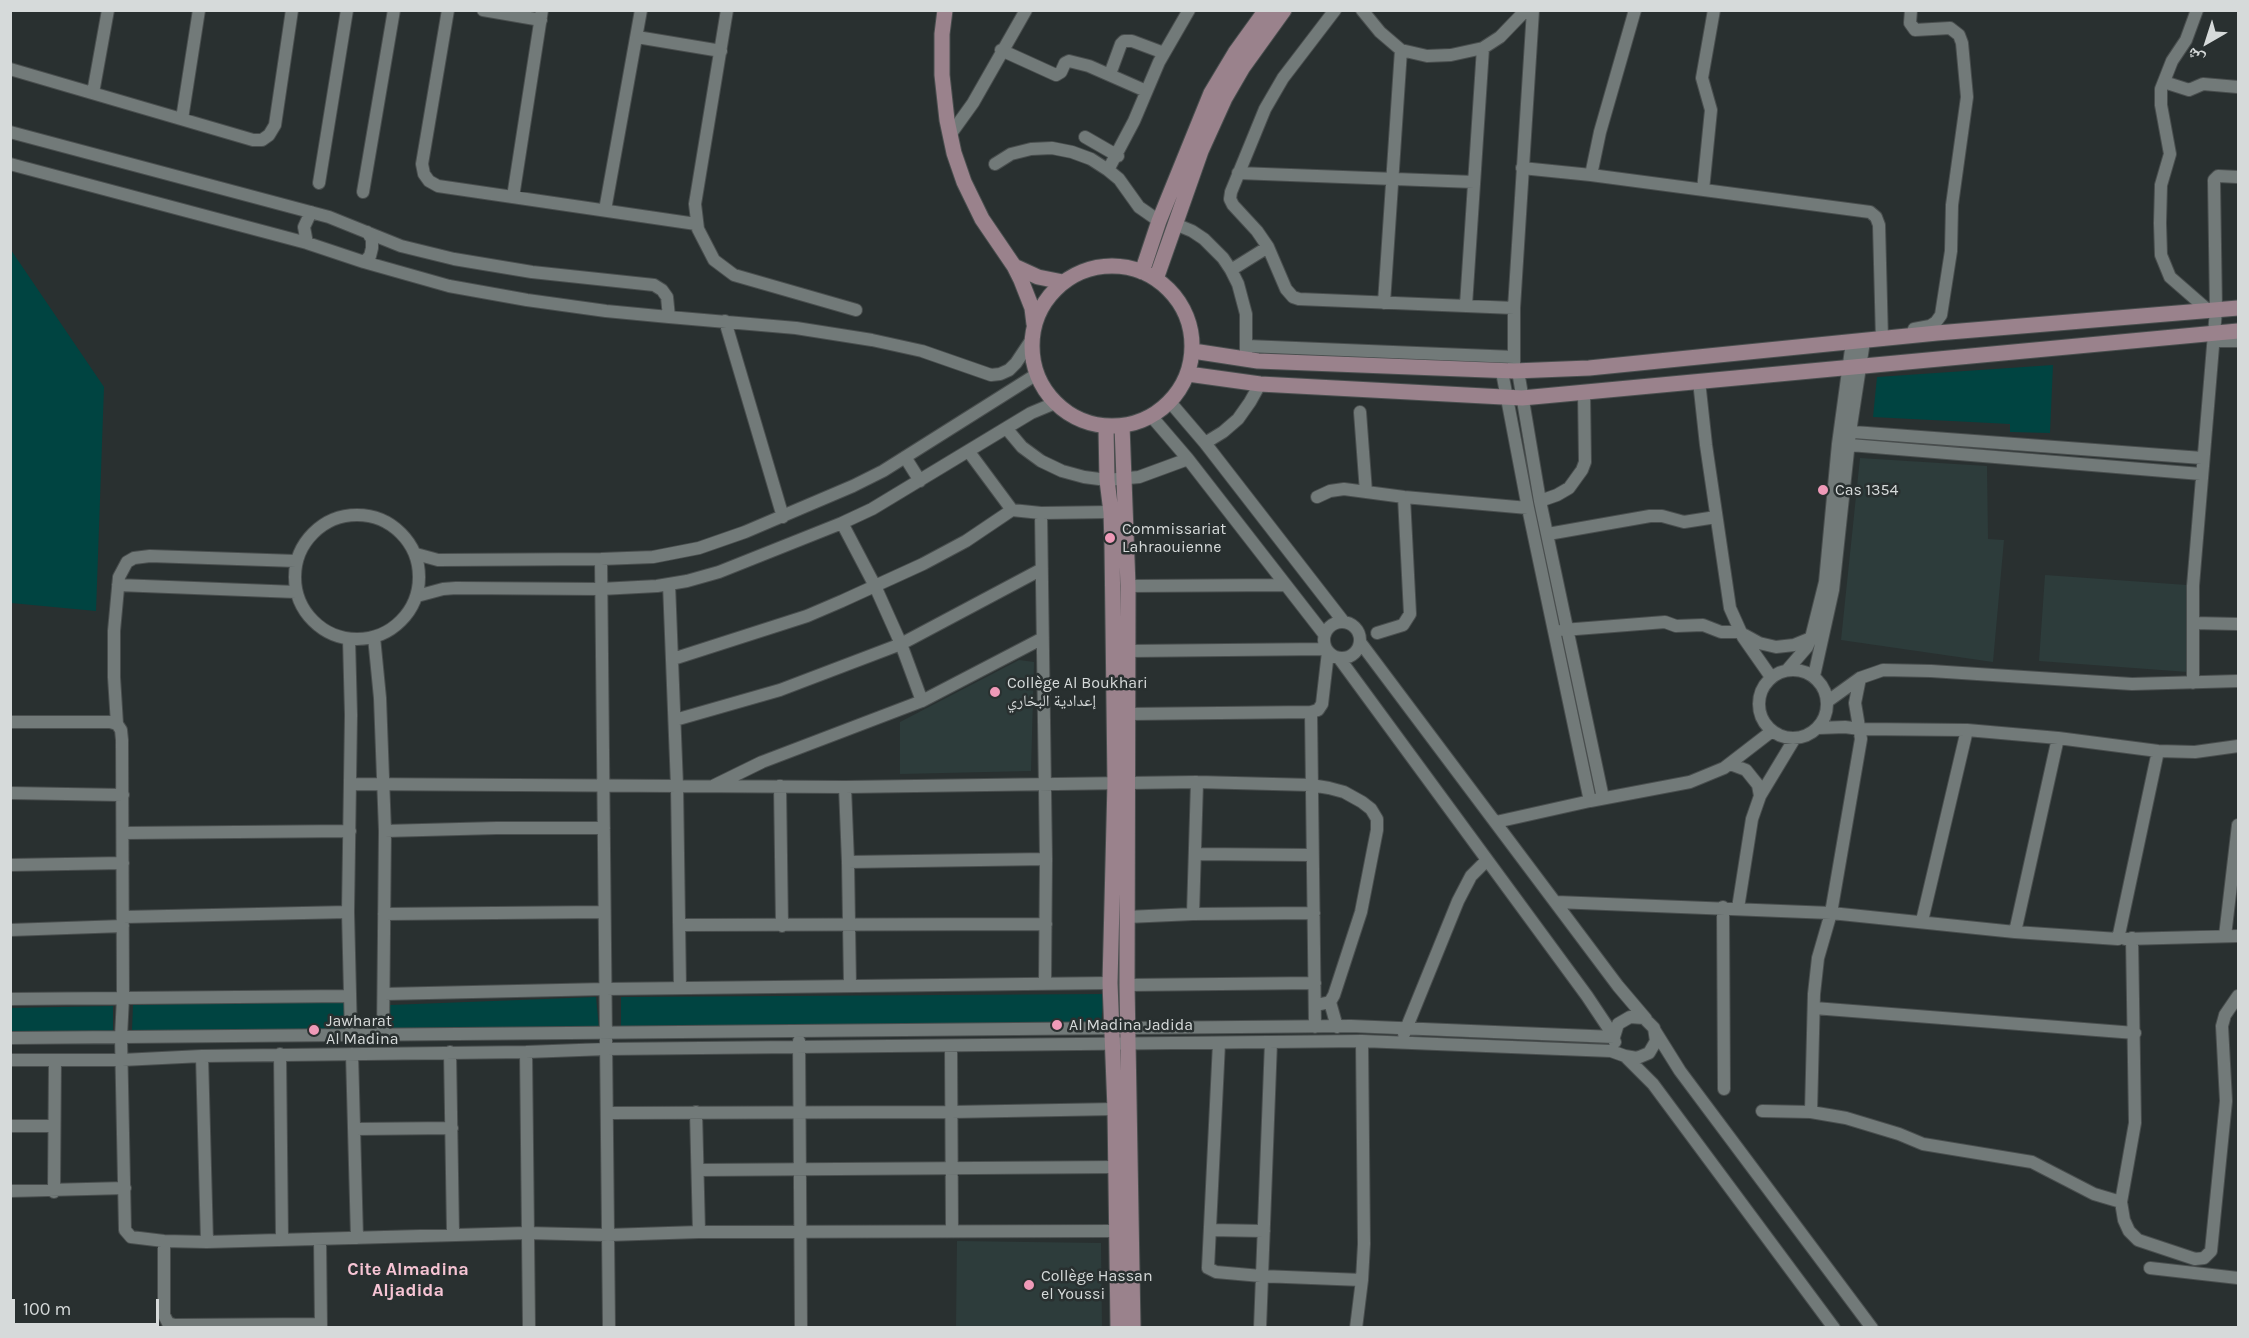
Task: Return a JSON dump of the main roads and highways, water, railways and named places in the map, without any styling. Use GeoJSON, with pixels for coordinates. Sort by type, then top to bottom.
{"type":"FeatureCollection","features":[{"type":"Feature","properties":{"kind":"place","name":"Cas 1354"},"geometry":{"type":"Point","coordinates":[1823,490]}},
{"type":"Feature","properties":{"kind":"place","name":"Commissariat Lahraouienne"},"geometry":{"type":"Point","coordinates":[1110,538]}},
{"type":"Feature","properties":{"kind":"place","name":"Collège Al Boukhari إعدادية البخاري"},"geometry":{"type":"Point","coordinates":[995,692]}},
{"type":"Feature","properties":{"kind":"place","name":"Al Madina Jadida"},"geometry":{"type":"Point","coordinates":[1057,1025]}},
{"type":"Feature","properties":{"kind":"place","name":"Jawharat Al Madina"},"geometry":{"type":"Point","coordinates":[314,1030]}},
{"type":"Feature","properties":{"kind":"place","name":"Collège Hassan el Youssi"},"geometry":{"type":"Point","coordinates":[1029,1285]}},
{"type":"Feature","properties":{"kind":"district","name":"Cite Almadina Aljadida"},"geometry":{"type":"Point","coordinates":[408,1280]}}]}
